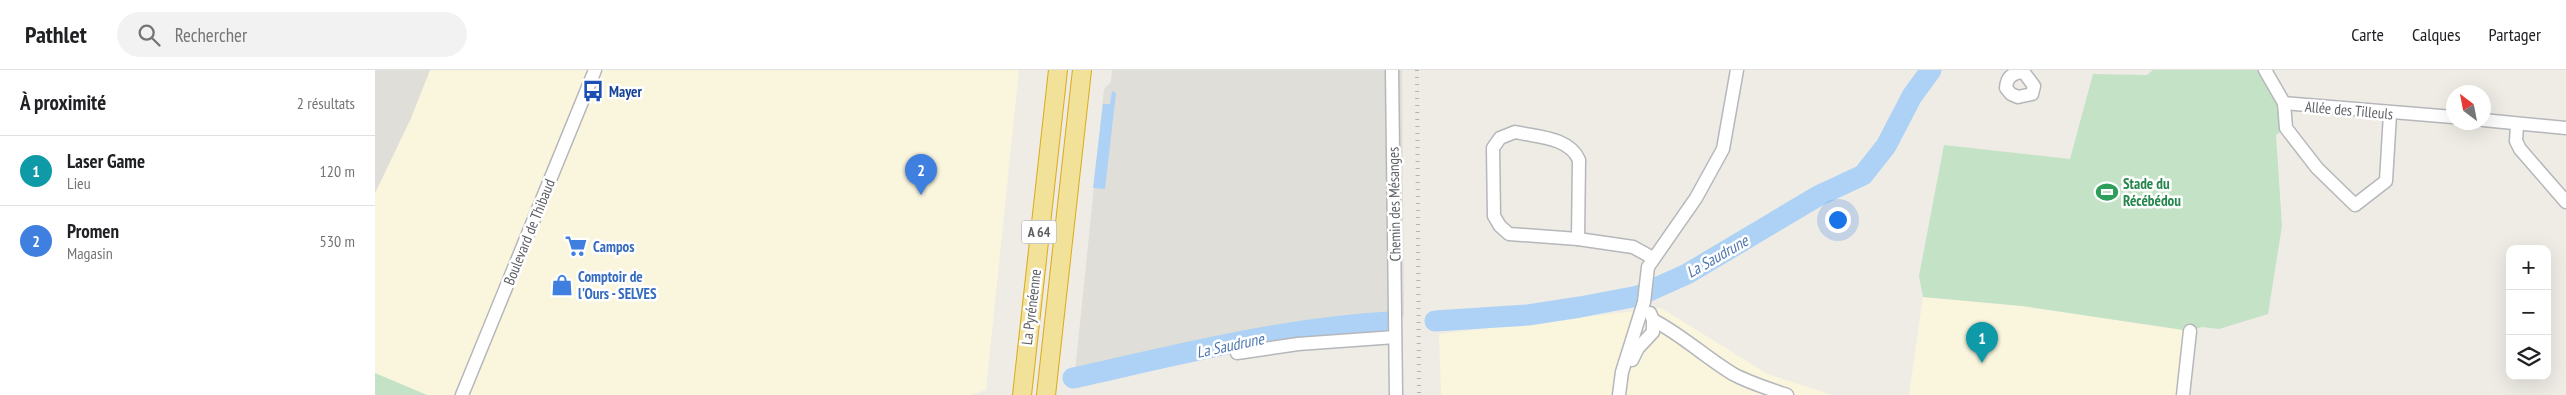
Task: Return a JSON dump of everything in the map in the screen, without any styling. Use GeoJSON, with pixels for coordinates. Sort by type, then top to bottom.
{"type":"FeatureCollection","features":[{"type":"Feature","properties":{"kind":"highway","name":"La Pyrénéenne"},"geometry":{"type":"LineString","coordinates":[[1021,395],[1058,70]]}},
{"type":"Feature","properties":{"kind":"highway","name":"La Pyrénéenne"},"geometry":{"type":"LineString","coordinates":[[1046,395],[1082,70]]}},
{"type":"Feature","properties":{"kind":"street","name":"Boulevard de Thibaud"},"geometry":{"type":"LineString","coordinates":[[462,395],[595,70]]}},
{"type":"Feature","properties":{"kind":"street","name":"Chemin des Mésanges"},"geometry":{"type":"LineString","coordinates":[[1392,70],[1396,395]]}},
{"type":"Feature","properties":{"kind":"street"},"geometry":{"type":"LineString","coordinates":[[1619,393],[1622,372],[1639,323],[1644,302],[1648,267],[1696,198],[1723,149],[1737,70]]}},
{"type":"Feature","properties":{"kind":"street","name":"Allée des Tilleuls"},"geometry":{"type":"LineString","coordinates":[[2265,70],[2284,103],[2390,114],[2446,117]]}},
{"type":"Feature","properties":{"kind":"street"},"geometry":{"type":"LineString","coordinates":[[2284,103],[2286,128],[2317,168],[2355,205],[2386,181],[2390,114]]}},
{"type":"Feature","properties":{"kind":"street"},"geometry":{"type":"LineString","coordinates":[[2491,121],[2566,128]]}},
{"type":"Feature","properties":{"kind":"street"},"geometry":{"type":"LineString","coordinates":[[2517,124],[2516,141],[2520,149],[2566,202]]}},
{"type":"Feature","properties":{"kind":"street"},"geometry":{"type":"LineString","coordinates":[[1578,239],[1579,160],[1574,150],[1562,142],[1515,132],[1500,138],[1493,148],[1494,216],[1500,226],[1509,234],[1578,239],[1633,247],[1653,258]]}},
{"type":"Feature","properties":{"kind":"street"},"geometry":{"type":"LineString","coordinates":[[1644,302],[1653,326]]}},
{"type":"Feature","properties":{"kind":"street"},"geometry":{"type":"LineString","coordinates":[[1639,323],[1676,332],[1683,340],[1733,374],[1762,387],[1787,395]]}},
{"type":"Feature","properties":{"kind":"street"},"geometry":{"type":"LineString","coordinates":[[1619,393],[1638,348],[1653,326]]}},
{"type":"Feature","properties":{"kind":"street"},"geometry":{"type":"LineString","coordinates":[[2183,395],[2190,331]]}},
{"type":"Feature","properties":{"kind":"street"},"geometry":{"type":"LineString","coordinates":[[1237,353],[1297,344],[1395,337]]}},
{"type":"Feature","properties":{"kind":"shaded area"},"geometry":{"type":"Polygon","coordinates":[[[375,70],[430,70],[411,118],[375,193],[375,70]]]}},
{"type":"Feature","properties":{"kind":"shaded area"},"geometry":{"type":"Polygon","coordinates":[[[430,70],[1019,70],[986,390],[971,395],[375,395],[375,193],[411,118],[430,70]]]}},
{"type":"Feature","properties":{"kind":"shaded area"},"geometry":{"type":"Polygon","coordinates":[[[1112,70],[1402,70],[1404,316],[1371,314],[1317,319],[1213,337],[1075,372],[1104,89],[1111,82],[1112,70]]]}},
{"type":"Feature","properties":{"kind":"shaded area"},"geometry":{"type":"Polygon","coordinates":[[[1923,297],[2022,306],[2190,331],[2183,395],[1909,395],[1923,297]]]}},
{"type":"Feature","properties":{"kind":"shaded area"},"geometry":{"type":"Polygon","coordinates":[[[1661,308],[1768,374],[1832,395],[1441,395],[1439,334],[1661,308]]]}},
{"type":"Feature","properties":{"kind":"green space","name":"Stade du Récébédou"},"geometry":{"type":"Polygon","coordinates":[[[2153,70],[2264,70],[2284,103],[2286,128],[2276,135],[2282,226],[2268,314],[2219,329],[2202,327],[2190,331],[2022,306],[1923,297],[1919,276],[1944,145],[2070,159],[2093,74],[2147,75],[2153,70]]]}},
{"type":"Feature","properties":{"kind":"green space"},"geometry":{"type":"Polygon","coordinates":[[[375,373],[427,395],[375,395],[375,373]]]}},
{"type":"Feature","properties":{"kind":"water"},"geometry":{"type":"Polygon","coordinates":[[[1112,91],[1116,93],[1105,189],[1093,188],[1103,104],[1110,104],[1112,91]]]}},
{"type":"Feature","properties":{"kind":"waterway","name":"La Saudrune"},"geometry":{"type":"LineString","coordinates":[[1435,321],[1528,315],[1580,307],[1638,296],[1687,274],[1818,196],[1863,175],[1886,146],[1912,96],[1931,70]]}},
{"type":"Feature","properties":{"kind":"waterway","name":"La Saudrune"},"geometry":{"type":"LineString","coordinates":[[1073,378],[1269,336],[1349,325],[1389,322]]}},
{"type":"Feature","properties":{"kind":"railway"},"geometry":{"type":"LineString","coordinates":[[1417,70],[1419,395]]}},
{"type":"Feature","properties":{"kind":"place","name":"Mayer"},"geometry":{"type":"Point","coordinates":[593,91]}},
{"type":"Feature","properties":{"kind":"place","name":"Stade du Récébédou"},"geometry":{"type":"Point","coordinates":[2107,192]}},
{"type":"Feature","properties":{"kind":"place","name":"Promen"},"geometry":{"type":"Point","coordinates":[921,195]}},
{"type":"Feature","properties":{"kind":"place","name":"Campos"},"geometry":{"type":"Point","coordinates":[576,246]}},
{"type":"Feature","properties":{"kind":"place","name":"Comptoir de l'Ours - SELVES"},"geometry":{"type":"Point","coordinates":[562,285]}},
{"type":"Feature","properties":{"kind":"place","name":"Laser Game"},"geometry":{"type":"Point","coordinates":[1982,363]}}]}
